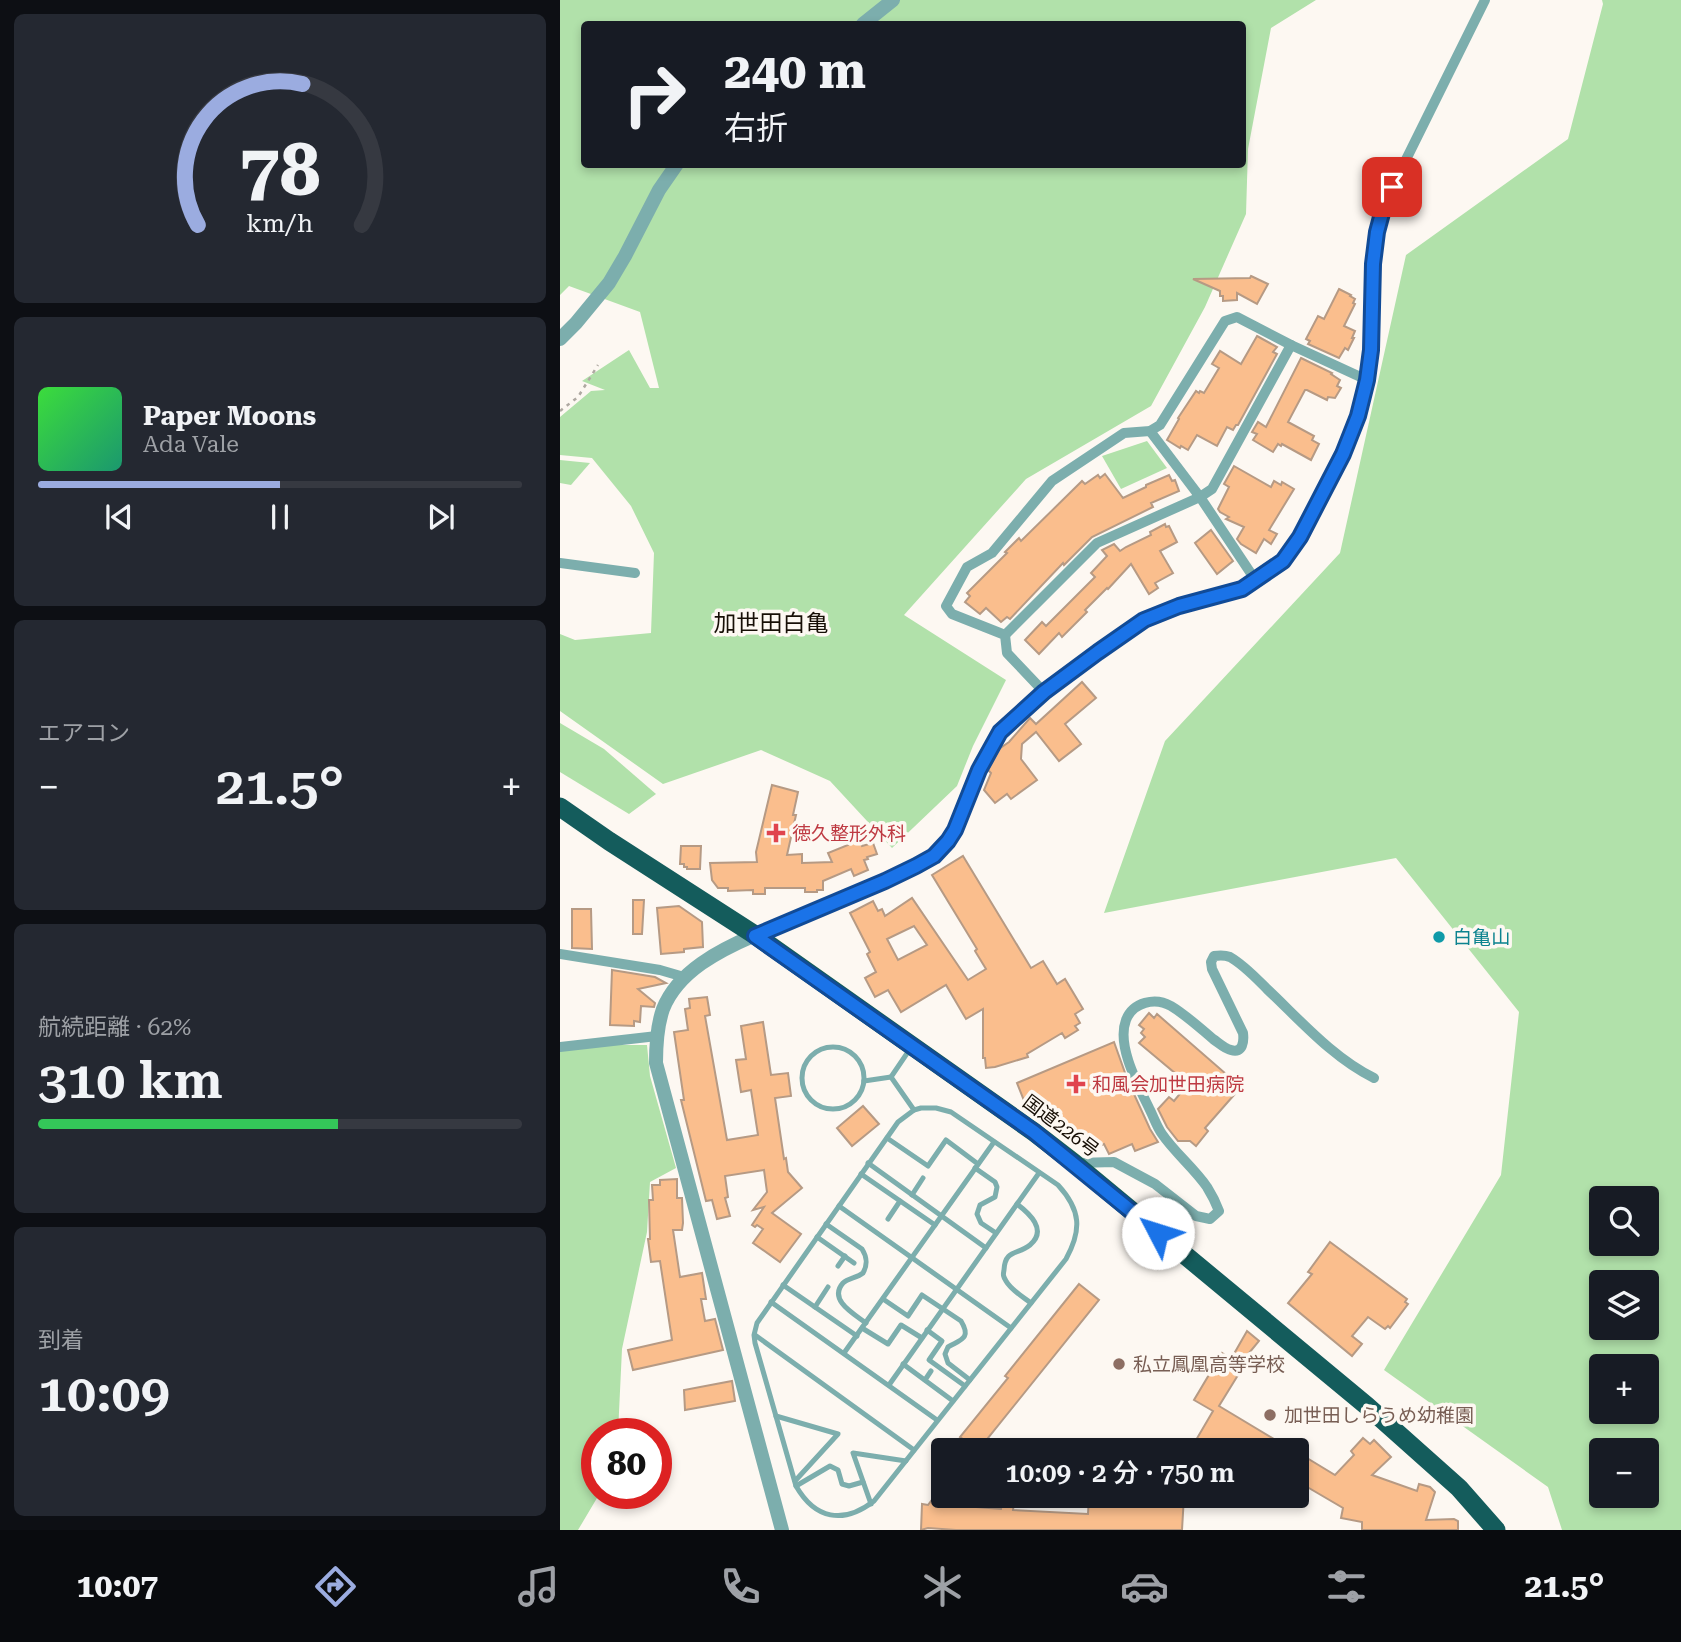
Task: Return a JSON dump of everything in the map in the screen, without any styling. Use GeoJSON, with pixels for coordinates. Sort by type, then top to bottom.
{"type":"FeatureCollection","features":[{"type":"Feature","properties":{"kind":"highway","name":"国道226号"},"geometry":{"type":"LineString","coordinates":[[560,807],[609,842],[755,936],[1034,1132],[1367,1406],[1459,1488],[1496,1530]]}},
{"type":"Feature","properties":{"kind":"street"},"geometry":{"type":"LineString","coordinates":[[867,21],[893,0]]}},
{"type":"Feature","properties":{"kind":"street"},"geometry":{"type":"LineString","coordinates":[[782,1530],[656,1063],[657,1036],[663,1009],[684,977],[726,947],[885,881],[934,856],[955,830],[979,770],[1000,732],[1044,692],[1144,620],[1179,606],[1242,589],[1283,561],[1300,537],[1343,454],[1358,416],[1371,350],[1374,253],[1385,202],[1485,0]]}},
{"type":"Feature","properties":{"kind":"street"},"geometry":{"type":"LineString","coordinates":[[560,339],[609,282],[659,190],[674,168]]}},
{"type":"Feature","properties":{"kind":"street"},"geometry":{"type":"LineString","coordinates":[[1006,635],[952,614],[946,606],[967,567],[992,553],[1052,481],[1124,433],[1150,431],[1160,425],[1225,321],[1237,317],[1367,380]]}},
{"type":"Feature","properties":{"kind":"street"},"geometry":{"type":"LineString","coordinates":[[1044,692],[1007,653],[1006,635],[1097,543],[1200,497],[1212,489],[1292,345]]}},
{"type":"Feature","properties":{"kind":"street"},"geometry":{"type":"LineString","coordinates":[[1150,431],[1200,497],[1256,581]]}},
{"type":"Feature","properties":{"kind":"street"},"geometry":{"type":"LineString","coordinates":[[560,563],[635,573]]}},
{"type":"Feature","properties":{"kind":"street"},"geometry":{"type":"LineString","coordinates":[[560,954],[660,970],[684,977]]}},
{"type":"Feature","properties":{"kind":"street"},"geometry":{"type":"LineString","coordinates":[[1074,1163],[1114,1162],[1155,1184],[1196,1216],[1210,1219],[1219,1211],[1208,1188],[1162,1133],[1127,1057],[1124,1031],[1131,1010],[1138,1005],[1158,1001],[1170,1005],[1232,1051],[1242,1047],[1243,1033],[1212,969],[1214,956],[1230,957],[1333,1051],[1374,1078]]}},
{"type":"Feature","properties":{"kind":"street"},"geometry":{"type":"LineString","coordinates":[[560,1047],[657,1036]]}},
{"type":"Feature","properties":{"kind":"lane"},"geometry":{"type":"LineString","coordinates":[[864,1081],[891,1077],[912,1046]]}},
{"type":"Feature","properties":{"kind":"lane"},"geometry":{"type":"LineString","coordinates":[[841,1048],[859,1060],[864,1081],[861,1092],[846,1107],[825,1109],[816,1105],[803,1090],[802,1070],[813,1054],[821,1049],[841,1048]]}},
{"type":"Feature","properties":{"kind":"lane"},"geometry":{"type":"LineString","coordinates":[[891,1077],[914,1110]]}},
{"type":"Feature","properties":{"kind":"lane"},"geometry":{"type":"LineString","coordinates":[[936,1108],[951,1112],[1058,1185],[1073,1205],[1077,1235],[1066,1259],[871,1504],[853,1514],[838,1516],[824,1513],[809,1505],[795,1483],[754,1335],[757,1323],[771,1302],[887,1138],[898,1122],[914,1110],[936,1108]]}},
{"type":"Feature","properties":{"kind":"lane"},"geometry":{"type":"LineString","coordinates":[[887,1138],[928,1166],[946,1140],[995,1182],[995,1197],[980,1205],[977,1214],[981,1223],[996,1233]]}},
{"type":"Feature","properties":{"kind":"lane"},"geometry":{"type":"LineString","coordinates":[[844,1353],[994,1142]]}},
{"type":"Feature","properties":{"kind":"lane"},"geometry":{"type":"LineString","coordinates":[[868,1163],[986,1248]]}},
{"type":"Feature","properties":{"kind":"lane"},"geometry":{"type":"LineString","coordinates":[[888,1385],[1039,1173]]}},
{"type":"Feature","properties":{"kind":"lane"},"geometry":{"type":"LineString","coordinates":[[861,1174],[935,1225]]}},
{"type":"Feature","properties":{"kind":"lane"},"geometry":{"type":"LineString","coordinates":[[912,1195],[923,1178]]}},
{"type":"Feature","properties":{"kind":"lane"},"geometry":{"type":"LineString","coordinates":[[888,1219],[900,1201]]}},
{"type":"Feature","properties":{"kind":"lane"},"geometry":{"type":"LineString","coordinates":[[1017,1204],[1033,1219],[1035,1237],[1028,1246],[1012,1252],[1007,1257],[1003,1275],[1008,1284],[1031,1303]]}},
{"type":"Feature","properties":{"kind":"lane"},"geometry":{"type":"LineString","coordinates":[[839,1206],[1011,1328]]}},
{"type":"Feature","properties":{"kind":"lane"},"geometry":{"type":"LineString","coordinates":[[826,1224],[862,1249],[866,1258],[865,1269],[858,1277],[848,1280],[841,1287],[839,1298],[845,1307],[888,1345],[901,1325],[922,1338]]}},
{"type":"Feature","properties":{"kind":"lane"},"geometry":{"type":"LineString","coordinates":[[817,1237],[854,1263]]}},
{"type":"Feature","properties":{"kind":"lane"},"geometry":{"type":"LineString","coordinates":[[838,1266],[845,1256]]}},
{"type":"Feature","properties":{"kind":"lane"},"geometry":{"type":"LineString","coordinates":[[783,1285],[857,1336]]}},
{"type":"Feature","properties":{"kind":"lane"},"geometry":{"type":"LineString","coordinates":[[815,1307],[828,1287]]}},
{"type":"Feature","properties":{"kind":"lane"},"geometry":{"type":"LineString","coordinates":[[883,1299],[908,1316],[922,1294],[961,1321],[965,1337],[948,1347],[945,1354],[948,1363],[970,1380]]}},
{"type":"Feature","properties":{"kind":"lane"},"geometry":{"type":"LineString","coordinates":[[771,1302],[937,1420]]}},
{"type":"Feature","properties":{"kind":"lane"},"geometry":{"type":"LineString","coordinates":[[927,1330],[942,1341],[929,1360],[965,1386]]}},
{"type":"Feature","properties":{"kind":"lane"},"geometry":{"type":"LineString","coordinates":[[754,1335],[914,1450]]}},
{"type":"Feature","properties":{"kind":"lane"},"geometry":{"type":"LineString","coordinates":[[903,1364],[953,1401]]}},
{"type":"Feature","properties":{"kind":"lane"},"geometry":{"type":"LineString","coordinates":[[925,1380],[931,1371]]}},
{"type":"Feature","properties":{"kind":"lane"},"geometry":{"type":"LineString","coordinates":[[776,1416],[838,1434],[795,1483]]}},
{"type":"Feature","properties":{"kind":"lane"},"geometry":{"type":"LineString","coordinates":[[871,1504],[853,1452],[906,1461]]}},
{"type":"Feature","properties":{"kind":"lane"},"geometry":{"type":"LineString","coordinates":[[795,1483],[830,1466],[838,1470],[842,1484],[849,1486],[863,1482]]}},
{"type":"Feature","properties":{"kind":"path"},"geometry":{"type":"LineString","coordinates":[[560,411],[578,397],[598,365]]}},
{"type":"Feature","properties":{"kind":"green space"},"geometry":{"type":"Polygon","coordinates":[[[560,0],[1316,0],[1271,28],[1248,149],[1246,214],[1205,307],[1151,406],[1026,479],[904,615],[1006,680],[973,746],[957,786],[892,848],[830,781],[761,750],[663,784],[560,711],[560,634],[575,640],[651,633],[654,553],[631,506],[592,458],[560,455],[560,417],[591,391],[605,390],[582,381],[629,350],[650,388],[659,388],[640,312],[569,286],[560,295],[560,0]]]}},
{"type":"Feature","properties":{"kind":"green space"},"geometry":{"type":"Polygon","coordinates":[[[1602,0],[1681,0],[1681,1530],[1562,1530],[1548,1487],[1384,1370],[1501,1175],[1519,1012],[1396,858],[1104,913],[1165,741],[1340,553],[1406,255],[1568,139],[1602,0]]]}},
{"type":"Feature","properties":{"kind":"green space"},"geometry":{"type":"Polygon","coordinates":[[[1147,441],[1167,468],[1121,489],[1102,456],[1147,441]]]}},
{"type":"Feature","properties":{"kind":"green space"},"geometry":{"type":"Polygon","coordinates":[[[560,460],[590,463],[571,485],[560,483],[560,460]]]}},
{"type":"Feature","properties":{"kind":"green space"},"geometry":{"type":"Polygon","coordinates":[[[560,723],[604,749],[656,794],[629,814],[560,772],[560,723]]]}},
{"type":"Feature","properties":{"kind":"green space"},"geometry":{"type":"Polygon","coordinates":[[[560,1045],[647,1045],[650,1076],[676,1168],[650,1182],[647,1232],[622,1349],[619,1418],[581,1418],[581,1509],[590,1509],[578,1530],[560,1530],[560,1045]]]}},
{"type":"Feature","properties":{"kind":"building"},"geometry":{"type":"Polygon","coordinates":[[[1251,276],[1268,284],[1257,304],[1237,293],[1237,300],[1223,301],[1220,291],[1193,279],[1250,278],[1251,276]]]}},
{"type":"Feature","properties":{"kind":"building"},"geometry":{"type":"Polygon","coordinates":[[[1339,289],[1355,299],[1344,326],[1355,331],[1348,350],[1345,348],[1339,358],[1308,344],[1310,341],[1306,339],[1318,316],[1324,319],[1339,289]]]}},
{"type":"Feature","properties":{"kind":"building"},"geometry":{"type":"Polygon","coordinates":[[[1257,336],[1277,347],[1273,352],[1277,354],[1238,425],[1233,430],[1227,427],[1217,446],[1197,435],[1188,450],[1167,440],[1196,391],[1204,393],[1219,368],[1212,364],[1220,351],[1241,364],[1257,336]]]}},
{"type":"Feature","properties":{"kind":"building"},"geometry":{"type":"Polygon","coordinates":[[[1301,358],[1332,373],[1340,380],[1337,386],[1341,388],[1335,398],[1328,397],[1327,400],[1305,390],[1288,422],[1314,436],[1312,440],[1319,444],[1311,460],[1282,444],[1278,444],[1273,452],[1253,440],[1257,434],[1252,432],[1258,422],[1266,427],[1301,358]]]}},
{"type":"Feature","properties":{"kind":"building"},"geometry":{"type":"Polygon","coordinates":[[[1234,466],[1271,487],[1274,481],[1294,489],[1269,530],[1277,534],[1271,544],[1264,539],[1256,553],[1237,539],[1244,527],[1226,519],[1229,517],[1218,509],[1229,487],[1224,484],[1234,466]]]}},
{"type":"Feature","properties":{"kind":"building"},"geometry":{"type":"Polygon","coordinates":[[[1105,474],[1123,498],[1169,475],[1172,481],[1175,480],[1179,491],[1151,503],[1153,507],[1092,537],[1064,565],[1063,563],[1010,619],[1007,617],[1001,622],[986,608],[980,614],[965,602],[970,596],[967,593],[1019,538],[1021,541],[1082,481],[1085,484],[1098,475],[1100,478],[1105,474]]]}},
{"type":"Feature","properties":{"kind":"building"},"geometry":{"type":"Polygon","coordinates":[[[1165,524],[1166,527],[1169,526],[1177,542],[1160,551],[1173,573],[1155,583],[1158,588],[1149,594],[1131,564],[1062,637],[1059,633],[1039,654],[1025,640],[1042,622],[1046,626],[1095,577],[1091,573],[1107,556],[1102,550],[1114,544],[1120,551],[1151,535],[1150,532],[1165,524]]]}},
{"type":"Feature","properties":{"kind":"building"},"geometry":{"type":"Polygon","coordinates":[[[1211,530],[1233,561],[1217,574],[1195,543],[1211,530]]]}},
{"type":"Feature","properties":{"kind":"building"},"geometry":{"type":"Polygon","coordinates":[[[1082,682],[1096,698],[1065,724],[1081,744],[1059,761],[1036,732],[1022,744],[1021,759],[1037,780],[1011,799],[1007,794],[995,803],[984,790],[991,773],[988,770],[999,749],[1009,742],[1030,718],[1036,724],[1082,682]]]}},
{"type":"Feature","properties":{"kind":"building","name":"徳久整形外科"},"geometry":{"type":"Polygon","coordinates":[[[772,785],[798,792],[787,855],[802,854],[802,863],[832,862],[828,853],[848,845],[845,838],[857,833],[862,846],[873,843],[877,854],[864,860],[868,870],[854,876],[851,869],[823,881],[823,890],[817,892],[805,892],[805,888],[765,888],[765,894],[753,894],[753,890],[728,891],[728,888],[718,888],[712,880],[710,863],[757,862],[756,852],[772,785]]]}},
{"type":"Feature","properties":{"kind":"building"},"geometry":{"type":"Polygon","coordinates":[[[681,846],[701,846],[700,869],[687,869],[684,864],[680,864],[681,846]]]}},
{"type":"Feature","properties":{"kind":"building"},"geometry":{"type":"Polygon","coordinates":[[[963,856],[1031,968],[1043,961],[1057,984],[1065,979],[1083,1009],[1075,1014],[1080,1023],[1075,1026],[1078,1030],[1065,1038],[1062,1033],[1027,1054],[1028,1057],[986,1068],[983,1058],[983,1009],[966,1019],[946,985],[901,1012],[888,990],[875,997],[865,978],[876,972],[867,954],[870,952],[850,913],[873,901],[878,911],[882,909],[885,916],[912,898],[968,980],[986,969],[975,951],[977,949],[932,875],[963,856]],[[914,926],[887,939],[898,960],[927,945],[914,926]]]}},
{"type":"Feature","properties":{"kind":"building"},"geometry":{"type":"Polygon","coordinates":[[[633,900],[644,900],[642,934],[633,934],[633,900]]]}},
{"type":"Feature","properties":{"kind":"building"},"geometry":{"type":"Polygon","coordinates":[[[679,906],[702,922],[703,947],[661,954],[657,908],[679,906]]]}},
{"type":"Feature","properties":{"kind":"building"},"geometry":{"type":"Polygon","coordinates":[[[572,909],[591,909],[592,949],[572,948],[572,909]]]}},
{"type":"Feature","properties":{"kind":"building"},"geometry":{"type":"Polygon","coordinates":[[[612,970],[655,977],[666,983],[638,989],[655,1003],[654,1007],[641,1006],[640,1022],[634,1021],[634,1026],[610,1025],[612,970]]]}},
{"type":"Feature","properties":{"kind":"building"},"geometry":{"type":"Polygon","coordinates":[[[707,997],[710,1015],[705,1016],[727,1140],[758,1135],[751,1090],[741,1092],[736,1060],[746,1059],[741,1026],[763,1022],[771,1075],[788,1073],[791,1096],[775,1098],[784,1159],[786,1158],[788,1172],[802,1188],[772,1213],[801,1234],[780,1262],[753,1243],[763,1229],[752,1225],[764,1207],[753,1210],[767,1192],[764,1170],[725,1176],[728,1197],[725,1198],[730,1216],[717,1219],[712,1200],[706,1201],[681,1100],[684,1100],[674,1032],[688,1030],[685,1009],[690,1008],[689,999],[707,997]]]}},
{"type":"Feature","properties":{"kind":"building"},"geometry":{"type":"Polygon","coordinates":[[[1149,1013],[1154,1018],[1157,1014],[1241,1087],[1205,1128],[1208,1131],[1196,1146],[1190,1141],[1178,1141],[1158,1109],[1169,1097],[1174,1101],[1188,1084],[1139,1043],[1145,1037],[1141,1033],[1144,1029],[1139,1025],[1149,1013]]]}},
{"type":"Feature","properties":{"kind":"building"},"geometry":{"type":"Polygon","coordinates":[[[1114,1042],[1128,1081],[1158,1142],[1135,1151],[1132,1144],[1109,1154],[1104,1144],[1091,1149],[1025,1103],[1017,1083],[1114,1042]]]}},
{"type":"Feature","properties":{"kind":"building"},"geometry":{"type":"Polygon","coordinates":[[[863,1106],[879,1124],[852,1146],[837,1128],[863,1106]]]}},
{"type":"Feature","properties":{"kind":"building"},"geometry":{"type":"Polygon","coordinates":[[[677,1179],[677,1198],[682,1198],[683,1223],[682,1230],[673,1230],[680,1277],[702,1273],[706,1299],[701,1299],[705,1321],[715,1319],[723,1350],[633,1370],[628,1350],[672,1340],[660,1261],[651,1262],[648,1239],[649,1200],[653,1200],[652,1185],[660,1185],[660,1180],[677,1179]]]}},
{"type":"Feature","properties":{"kind":"building"},"geometry":{"type":"Polygon","coordinates":[[[1330,1242],[1407,1299],[1405,1302],[1408,1304],[1390,1328],[1388,1326],[1385,1329],[1368,1317],[1352,1336],[1362,1344],[1352,1356],[1288,1303],[1312,1274],[1308,1272],[1330,1242]]]}},
{"type":"Feature","properties":{"kind":"building"},"geometry":{"type":"Polygon","coordinates":[[[1079,1284],[1099,1300],[988,1438],[960,1437],[1008,1378],[1005,1376],[1079,1284]]]}},
{"type":"Feature","properties":{"kind":"building"},"geometry":{"type":"Polygon","coordinates":[[[1247,1331],[1259,1341],[1249,1353],[1251,1354],[1219,1406],[1272,1438],[1197,1438],[1213,1411],[1194,1400],[1222,1353],[1231,1359],[1247,1331]]]}},
{"type":"Feature","properties":{"kind":"building"},"geometry":{"type":"Polygon","coordinates":[[[732,1381],[735,1401],[685,1410],[684,1390],[732,1381]]]}},
{"type":"Feature","properties":{"kind":"building"},"geometry":{"type":"Polygon","coordinates":[[[1363,1438],[1370,1444],[1374,1440],[1391,1457],[1372,1475],[1417,1491],[1419,1484],[1430,1487],[1435,1492],[1426,1520],[1454,1519],[1458,1521],[1458,1530],[1362,1530],[1362,1522],[1341,1518],[1343,1508],[1309,1488],[1309,1459],[1335,1475],[1354,1455],[1351,1451],[1363,1438]]]}},
{"type":"Feature","properties":{"kind":"building"},"geometry":{"type":"Polygon","coordinates":[[[931,1501],[931,1508],[1013,1508],[1088,1514],[1088,1508],[1183,1508],[1182,1530],[921,1530],[922,1504],[928,1505],[931,1501]]]}},
{"type":"Feature","properties":{"kind":"place","name":"徳久整形外科"},"geometry":{"type":"Point","coordinates":[776,833]}},
{"type":"Feature","properties":{"kind":"place","name":"白亀山"},"geometry":{"type":"Point","coordinates":[1439,937]}},
{"type":"Feature","properties":{"kind":"place","name":"和風会加世田病院"},"geometry":{"type":"Point","coordinates":[1076,1084]}},
{"type":"Feature","properties":{"kind":"place","name":"私立鳳凰高等学校"},"geometry":{"type":"Point","coordinates":[1119,1364]}},
{"type":"Feature","properties":{"kind":"place","name":"加世田しらうめ幼稚園"},"geometry":{"type":"Point","coordinates":[1270,1415]}},
{"type":"Feature","properties":{"kind":"district","name":"加世田白亀"},"geometry":{"type":"Point","coordinates":[771,623]}},
{"type":"Feature","properties":{"kind":"route"},"geometry":{"type":"LineString","coordinates":[[1158,1233],[1034,1132],[755,936],[885,881],[934,856],[955,830],[979,770],[1000,732],[1044,692],[1144,620],[1179,606],[1242,589],[1283,561],[1300,537],[1343,454],[1358,416],[1371,350],[1373,264],[1377,232],[1392,187]]}}]}
